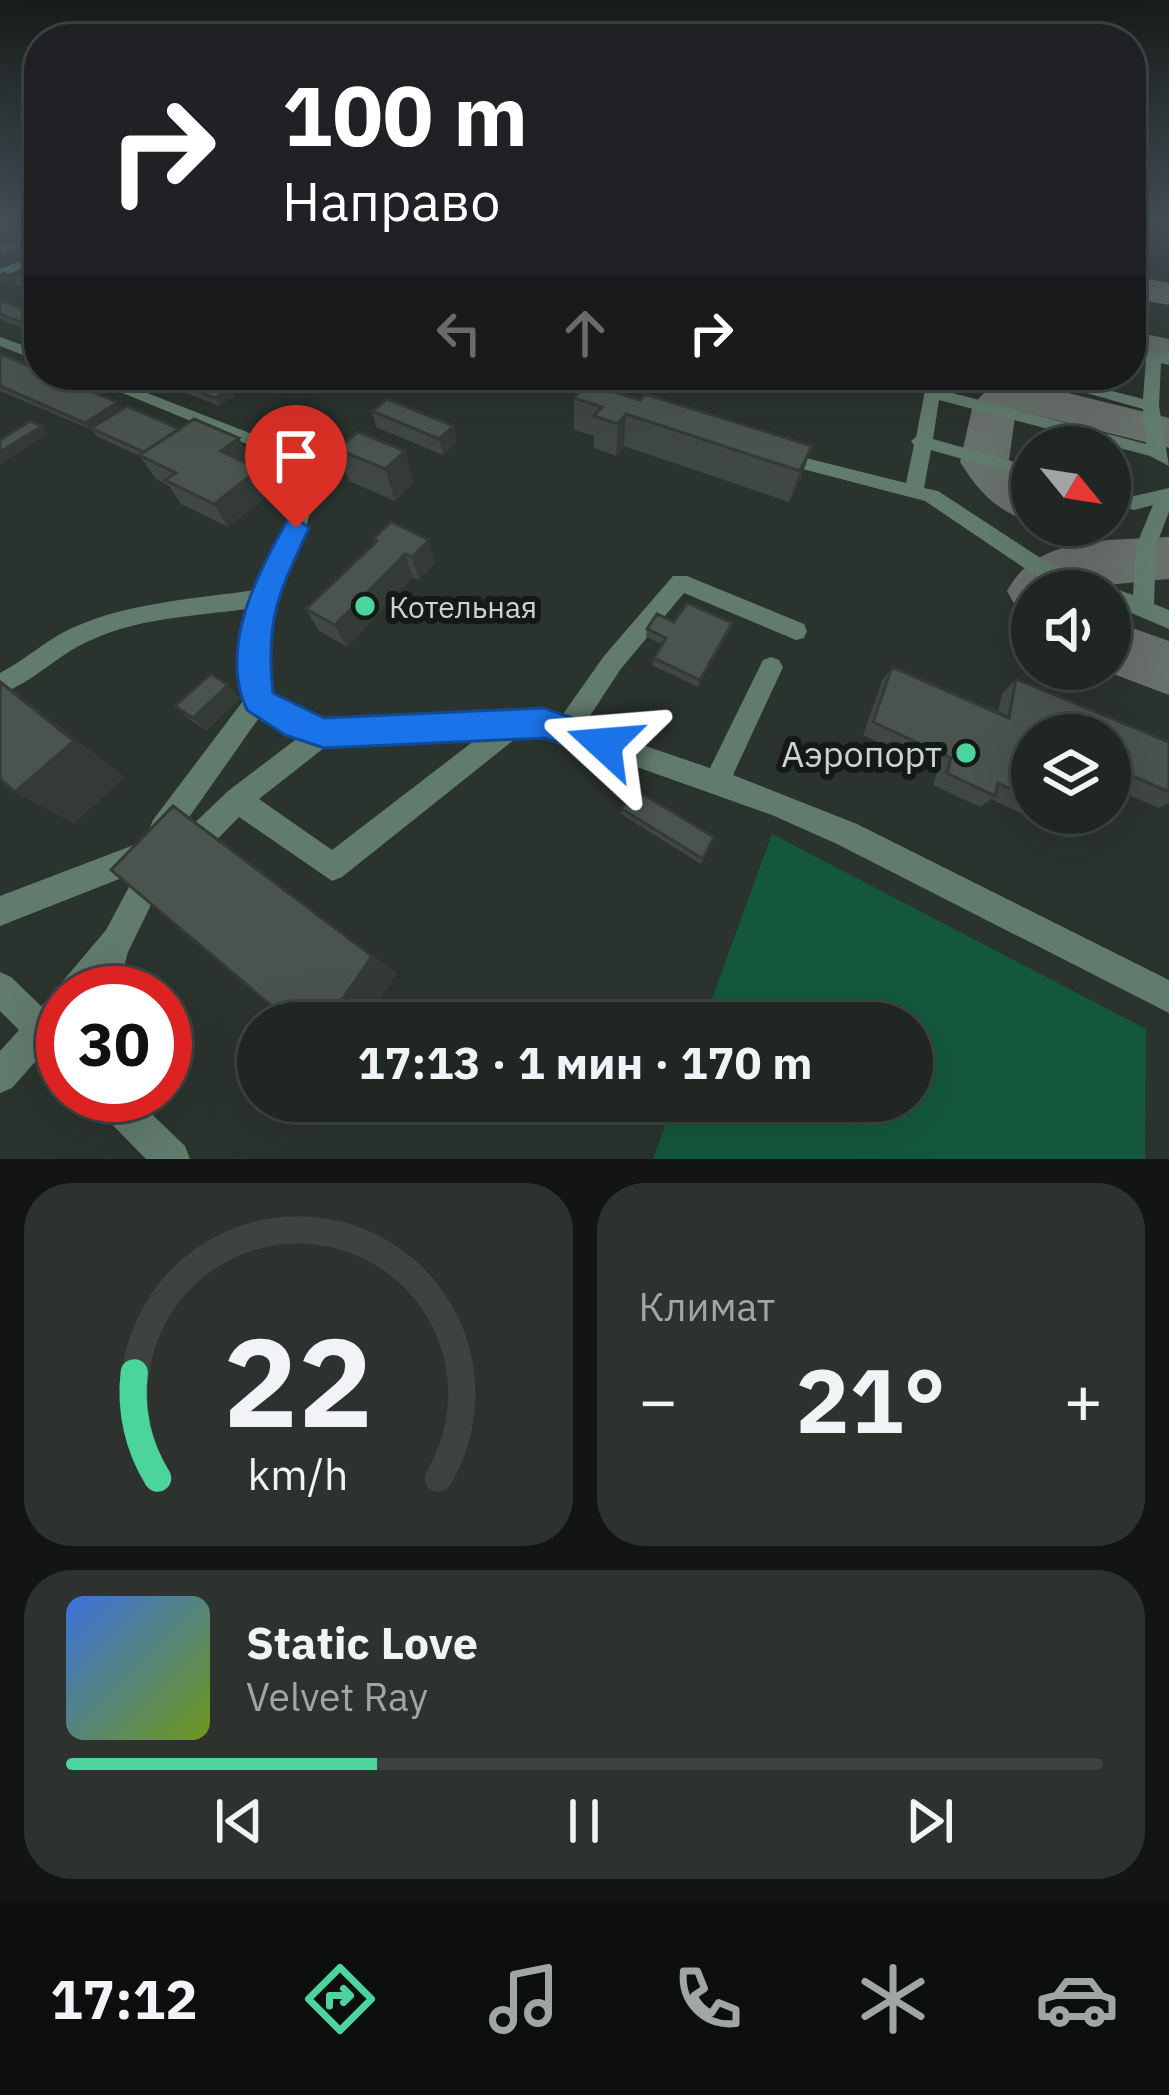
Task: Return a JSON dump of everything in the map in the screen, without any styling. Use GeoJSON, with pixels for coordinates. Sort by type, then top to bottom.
{"type":"FeatureCollection","features":[{"type":"Feature","properties":{"kind":"street"},"geometry":{"type":"LineString","coordinates":[[1161,359],[1151,406],[1163,456]]}},
{"type":"Feature","properties":{"kind":"street"},"geometry":{"type":"LineString","coordinates":[[109,966],[148,863],[258,700],[254,655],[263,598],[296,528],[313,464],[125,390]]}},
{"type":"Feature","properties":{"kind":"street"},"geometry":{"type":"LineString","coordinates":[[600,390],[624,403]]}},
{"type":"Feature","properties":{"kind":"street"},"geometry":{"type":"LineString","coordinates":[[914,491],[932,390]]}},
{"type":"Feature","properties":{"kind":"street"},"geometry":{"type":"LineString","coordinates":[[953,390],[1163,456]]}},
{"type":"Feature","properties":{"kind":"street"},"geometry":{"type":"LineString","coordinates":[[1089,390],[1151,406]]}},
{"type":"Feature","properties":{"kind":"street"},"geometry":{"type":"LineString","coordinates":[[920,440],[1011,467]]}},
{"type":"Feature","properties":{"kind":"street"},"geometry":{"type":"LineString","coordinates":[[762,451],[948,504],[1043,570]]}},
{"type":"Feature","properties":{"kind":"street"},"geometry":{"type":"LineString","coordinates":[[1131,502],[1168,495]]}},
{"type":"Feature","properties":{"kind":"street"},"geometry":{"type":"LineString","coordinates":[[1143,606],[1146,546],[1168,495]]}},
{"type":"Feature","properties":{"kind":"street"},"geometry":{"type":"LineString","coordinates":[[566,731],[612,663],[680,582],[796,631]]}},
{"type":"Feature","properties":{"kind":"street"},"geometry":{"type":"LineString","coordinates":[[0,684],[22,676],[73,637],[113,620],[263,598]]}},
{"type":"Feature","properties":{"kind":"street"},"geometry":{"type":"LineString","coordinates":[[1131,602],[1169,620]]}},
{"type":"Feature","properties":{"kind":"street"},"geometry":{"type":"LineString","coordinates":[[716,783],[771,667]]}},
{"type":"Feature","properties":{"kind":"street"},"geometry":{"type":"LineString","coordinates":[[258,700],[296,725],[324,733],[544,723],[847,834],[1169,997]]}},
{"type":"Feature","properties":{"kind":"street"},"geometry":{"type":"LineString","coordinates":[[237,800],[332,867],[516,723]]}},
{"type":"Feature","properties":{"kind":"street"},"geometry":{"type":"LineString","coordinates":[[0,911],[148,863],[178,858],[237,800],[324,733]]}},
{"type":"Feature","properties":{"kind":"street"},"geometry":{"type":"LineString","coordinates":[[96,966],[117,941]]}},
{"type":"Feature","properties":{"kind":"street"},"geometry":{"type":"LineString","coordinates":[[0,988],[36,1014]]}},
{"type":"Feature","properties":{"kind":"street"},"geometry":{"type":"LineString","coordinates":[[0,1076],[36,1045]]}},
{"type":"Feature","properties":{"kind":"street"},"geometry":{"type":"LineString","coordinates":[[134,1122],[172,1159]]}},
{"type":"Feature","properties":{"kind":"green space"},"geometry":{"type":"Polygon","coordinates":[[[772,834],[1146,1029],[1145,1159],[653,1159],[666,1122],[933,1122],[933,1002],[711,1002],[772,834]]]}},
{"type":"Feature","properties":{"kind":"building"},"geometry":{"type":"Polygon","coordinates":[[[0,300],[24,309],[24,323],[0,314],[0,300]]]}},
{"type":"Feature","properties":{"kind":"building"},"geometry":{"type":"Polygon","coordinates":[[[0,354],[24,364],[24,390],[88,390],[118,402],[85,423],[0,386],[0,354]]]}},
{"type":"Feature","properties":{"kind":"building"},"geometry":{"type":"Polygon","coordinates":[[[195,390],[227,390],[215,398],[195,390]]]}},
{"type":"Feature","properties":{"kind":"building"},"geometry":{"type":"Polygon","coordinates":[[[581,390],[609,390],[640,400],[645,394],[812,446],[800,471],[626,414],[618,424],[594,416],[602,407],[574,398],[581,390]]]}},
{"type":"Feature","properties":{"kind":"building"},"geometry":{"type":"Polygon","coordinates":[[[387,399],[454,426],[439,439],[372,411],[387,399]]]}},
{"type":"Feature","properties":{"kind":"building"},"geometry":{"type":"Polygon","coordinates":[[[127,406],[180,429],[144,452],[91,428],[127,406]]]}},
{"type":"Feature","properties":{"kind":"building"},"geometry":{"type":"Polygon","coordinates":[[[194,419],[239,438],[221,451],[259,469],[214,504],[165,480],[176,473],[139,455],[194,419]]]}},
{"type":"Feature","properties":{"kind":"building"},"geometry":{"type":"Polygon","coordinates":[[[30,421],[42,426],[0,452],[0,440],[30,421]]]}},
{"type":"Feature","properties":{"kind":"building"},"geometry":{"type":"Polygon","coordinates":[[[358,432],[405,451],[385,469],[337,449],[358,432]]]}},
{"type":"Feature","properties":{"kind":"building"},"geometry":{"type":"Polygon","coordinates":[[[391,522],[429,540],[412,557],[405,554],[335,625],[306,609],[377,541],[373,539],[391,522]]]}},
{"type":"Feature","properties":{"kind":"building"},"geometry":{"type":"Polygon","coordinates":[[[687,603],[732,623],[700,680],[654,658],[666,638],[647,629],[657,614],[674,622],[687,603]]]}},
{"type":"Feature","properties":{"kind":"building"},"geometry":{"type":"Polygon","coordinates":[[[892,667],[1009,718],[1014,690],[1043,690],[1101,714],[1011,714],[1011,790],[998,783],[995,796],[947,773],[951,758],[873,722],[892,667]]]}},
{"type":"Feature","properties":{"kind":"building"},"geometry":{"type":"Polygon","coordinates":[[[211,674],[228,685],[193,718],[175,706],[211,674]]]}},
{"type":"Feature","properties":{"kind":"building"},"geometry":{"type":"Polygon","coordinates":[[[0,682],[74,741],[15,792],[0,779],[0,682]]]}},
{"type":"Feature","properties":{"kind":"building"},"geometry":{"type":"Polygon","coordinates":[[[1131,726],[1169,742],[1169,792],[1131,775],[1131,726]]]}},
{"type":"Feature","properties":{"kind":"building"},"geometry":{"type":"Polygon","coordinates":[[[634,789],[714,837],[703,859],[622,809],[634,789]]]}},
{"type":"Feature","properties":{"kind":"building"},"geometry":{"type":"Polygon","coordinates":[[[173,806],[372,956],[340,1002],[267,1002],[111,870],[173,806]]]}},
{"type":"Feature","properties":{"kind":"taxiway"},"geometry":{"type":"LineString","coordinates":[[1146,290],[1169,294]]}},
{"type":"Feature","properties":{"kind":"taxiway"},"geometry":{"type":"LineString","coordinates":[[1146,346],[1169,351]]}},
{"type":"Feature","properties":{"kind":"taxiway"},"geometry":{"type":"LineString","coordinates":[[1022,390],[1029,396]]}},
{"type":"Feature","properties":{"kind":"taxiway"},"geometry":{"type":"LineString","coordinates":[[1029,396],[1169,433]]}},
{"type":"Feature","properties":{"kind":"taxiway"},"geometry":{"type":"LineString","coordinates":[[1011,491],[984,462],[995,404],[1001,397],[1029,396]]}},
{"type":"Feature","properties":{"kind":"taxiway"},"geometry":{"type":"LineString","coordinates":[[1064,570],[1169,558]]}},
{"type":"Feature","properties":{"kind":"taxiway"},"geometry":{"type":"LineString","coordinates":[[1131,654],[1169,668]]}},
{"type":"Feature","properties":{"kind":"place","name":"Котельная"},"geometry":{"type":"Point","coordinates":[365,606]}},
{"type":"Feature","properties":{"kind":"place","name":"Аэропорт"},"geometry":{"type":"Point","coordinates":[966,753]}},
{"type":"Feature","properties":{"kind":"route"},"geometry":{"type":"LineString","coordinates":[[296,528],[258,609],[254,655],[258,700],[296,725],[324,733],[544,723],[604,744]]}}]}
